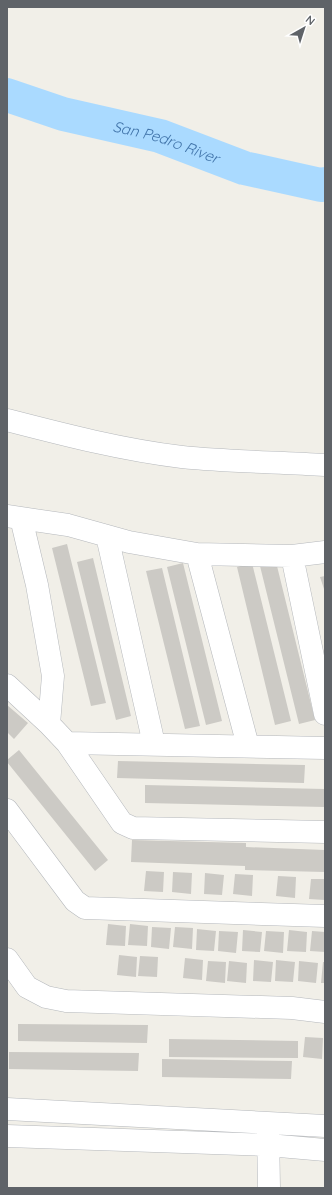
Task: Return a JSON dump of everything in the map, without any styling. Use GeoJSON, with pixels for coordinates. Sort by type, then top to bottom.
{"type":"FeatureCollection","features":[{"type":"Feature","properties":{"kind":"street"},"geometry":{"type":"LineString","coordinates":[[7,420],[82,440],[138,451],[183,457],[325,466]]}},
{"type":"Feature","properties":{"kind":"street"},"geometry":{"type":"LineString","coordinates":[[49,724],[53,676],[37,585],[14,517],[68,525],[129,542],[198,554],[292,556],[325,552]]}},
{"type":"Feature","properties":{"kind":"street"},"geometry":{"type":"LineString","coordinates":[[107,536],[154,744]]}},
{"type":"Feature","properties":{"kind":"street"},"geometry":{"type":"LineString","coordinates":[[198,554],[248,746]]}},
{"type":"Feature","properties":{"kind":"street"},"geometry":{"type":"LineString","coordinates":[[292,556],[325,714]]}},
{"type":"Feature","properties":{"kind":"street"},"geometry":{"type":"LineString","coordinates":[[7,685],[67,742],[122,823],[133,828],[325,832]]}},
{"type":"Feature","properties":{"kind":"street"},"geometry":{"type":"LineString","coordinates":[[67,742],[325,748]]}},
{"type":"Feature","properties":{"kind":"street"},"geometry":{"type":"LineString","coordinates":[[7,810],[74,901],[85,908],[325,916]]}},
{"type":"Feature","properties":{"kind":"street"},"geometry":{"type":"LineString","coordinates":[[7,959],[27,988],[46,997],[66,1001],[292,1008],[325,1012]]}},
{"type":"Feature","properties":{"kind":"street"},"geometry":{"type":"LineString","coordinates":[[7,1109],[325,1126]]}},
{"type":"Feature","properties":{"kind":"street"},"geometry":{"type":"LineString","coordinates":[[268,1123],[269,1188]]}},
{"type":"Feature","properties":{"kind":"street"},"geometry":{"type":"LineString","coordinates":[[7,1136],[268,1145],[325,1150]]}},
{"type":"Feature","properties":{"kind":"building"},"geometry":{"type":"Polygon","coordinates":[[[67,544],[106,703],[91,706],[52,548],[67,544]]]}},
{"type":"Feature","properties":{"kind":"building"},"geometry":{"type":"Polygon","coordinates":[[[93,558],[131,716],[116,720],[77,562],[93,558]]]}},
{"type":"Feature","properties":{"kind":"building"},"geometry":{"type":"Polygon","coordinates":[[[276,562],[315,720],[299,724],[260,566],[276,562]]]}},
{"type":"Feature","properties":{"kind":"building"},"geometry":{"type":"Polygon","coordinates":[[[183,563],[222,721],[206,725],[167,567],[183,563]]]}},
{"type":"Feature","properties":{"kind":"building"},"geometry":{"type":"Polygon","coordinates":[[[252,563],[291,721],[275,725],[237,567],[252,563]]]}},
{"type":"Feature","properties":{"kind":"building"},"geometry":{"type":"Polygon","coordinates":[[[162,568],[200,726],[185,729],[146,571],[162,568]]]}},
{"type":"Feature","properties":{"kind":"building"},"geometry":{"type":"Polygon","coordinates":[[[325,576],[325,592],[320,577],[325,576]]]}},
{"type":"Feature","properties":{"kind":"building"},"geometry":{"type":"Polygon","coordinates":[[[7,705],[28,723],[14,739],[7,732],[7,705]]]}},
{"type":"Feature","properties":{"kind":"building"},"geometry":{"type":"Polygon","coordinates":[[[19,750],[108,860],[95,871],[7,762],[7,760],[19,750]]]}},
{"type":"Feature","properties":{"kind":"building"},"geometry":{"type":"Polygon","coordinates":[[[118,761],[305,765],[304,783],[117,778],[118,761]]]}},
{"type":"Feature","properties":{"kind":"building"},"geometry":{"type":"Polygon","coordinates":[[[145,785],[325,789],[325,807],[145,803],[145,785]]]}},
{"type":"Feature","properties":{"kind":"building"},"geometry":{"type":"Polygon","coordinates":[[[132,840],[246,843],[246,847],[325,850],[325,872],[245,870],[245,866],[131,862],[132,840]]]}},
{"type":"Feature","properties":{"kind":"building"},"geometry":{"type":"Polygon","coordinates":[[[146,871],[164,872],[163,892],[144,891],[146,871]]]}},
{"type":"Feature","properties":{"kind":"building"},"geometry":{"type":"Polygon","coordinates":[[[173,872],[192,873],[191,894],[172,892],[173,872]]]}},
{"type":"Feature","properties":{"kind":"building"},"geometry":{"type":"Polygon","coordinates":[[[205,873],[224,875],[222,895],[204,894],[205,873]]]}},
{"type":"Feature","properties":{"kind":"building"},"geometry":{"type":"Polygon","coordinates":[[[235,874],[253,875],[252,896],[233,894],[235,874]]]}},
{"type":"Feature","properties":{"kind":"building"},"geometry":{"type":"Polygon","coordinates":[[[278,876],[296,877],[295,898],[276,896],[278,876]]]}},
{"type":"Feature","properties":{"kind":"building"},"geometry":{"type":"Polygon","coordinates":[[[311,879],[325,879],[325,900],[309,899],[311,879]]]}},
{"type":"Feature","properties":{"kind":"building"},"geometry":{"type":"Polygon","coordinates":[[[108,924],[126,926],[125,946],[106,945],[108,924]]]}},
{"type":"Feature","properties":{"kind":"building"},"geometry":{"type":"Polygon","coordinates":[[[130,924],[148,926],[147,946],[128,945],[130,924]]]}},
{"type":"Feature","properties":{"kind":"building"},"geometry":{"type":"Polygon","coordinates":[[[152,927],[171,928],[169,949],[151,947],[152,927]]]}},
{"type":"Feature","properties":{"kind":"building"},"geometry":{"type":"Polygon","coordinates":[[[175,927],[193,928],[192,949],[173,947],[175,927]]]}},
{"type":"Feature","properties":{"kind":"building"},"geometry":{"type":"Polygon","coordinates":[[[197,929],[216,931],[214,951],[196,950],[197,929]]]}},
{"type":"Feature","properties":{"kind":"building"},"geometry":{"type":"Polygon","coordinates":[[[243,930],[262,932],[260,952],[242,951],[243,930]]]}},
{"type":"Feature","properties":{"kind":"building"},"geometry":{"type":"Polygon","coordinates":[[[289,930],[307,932],[306,952],[287,951],[289,930]]]}},
{"type":"Feature","properties":{"kind":"building"},"geometry":{"type":"Polygon","coordinates":[[[219,931],[238,932],[236,953],[218,951],[219,931]]]}},
{"type":"Feature","properties":{"kind":"building"},"geometry":{"type":"Polygon","coordinates":[[[266,931],[284,932],[283,953],[264,951],[266,931]]]}},
{"type":"Feature","properties":{"kind":"building"},"geometry":{"type":"Polygon","coordinates":[[[312,931],[325,932],[325,952],[310,951],[312,931]]]}},
{"type":"Feature","properties":{"kind":"building"},"geometry":{"type":"Polygon","coordinates":[[[119,955],[137,957],[136,977],[117,975],[119,955]]]}},
{"type":"Feature","properties":{"kind":"building"},"geometry":{"type":"Polygon","coordinates":[[[140,956],[158,957],[157,977],[138,976],[140,956]]]}},
{"type":"Feature","properties":{"kind":"building"},"geometry":{"type":"Polygon","coordinates":[[[185,958],[203,960],[202,980],[183,978],[185,958]]]}},
{"type":"Feature","properties":{"kind":"building"},"geometry":{"type":"Polygon","coordinates":[[[254,960],[273,962],[271,982],[253,981],[254,960]]]}},
{"type":"Feature","properties":{"kind":"building"},"geometry":{"type":"Polygon","coordinates":[[[276,960],[295,962],[293,982],[275,981],[276,960]]]}},
{"type":"Feature","properties":{"kind":"building"},"geometry":{"type":"Polygon","coordinates":[[[208,961],[226,962],[225,983],[206,981],[208,961]]]}},
{"type":"Feature","properties":{"kind":"building"},"geometry":{"type":"Polygon","coordinates":[[[229,961],[247,963],[246,983],[227,981],[229,961]]]}},
{"type":"Feature","properties":{"kind":"building"},"geometry":{"type":"Polygon","coordinates":[[[299,961],[318,963],[316,983],[298,981],[299,961]]]}},
{"type":"Feature","properties":{"kind":"building"},"geometry":{"type":"Polygon","coordinates":[[[323,962],[325,962],[325,983],[321,983],[323,962]]]}},
{"type":"Feature","properties":{"kind":"building"},"geometry":{"type":"Polygon","coordinates":[[[18,1024],[148,1025],[147,1043],[18,1041],[18,1024]]]}},
{"type":"Feature","properties":{"kind":"building"},"geometry":{"type":"Polygon","coordinates":[[[305,1037],[323,1038],[322,1059],[303,1057],[305,1037]]]}},
{"type":"Feature","properties":{"kind":"building"},"geometry":{"type":"Polygon","coordinates":[[[169,1039],[298,1041],[298,1058],[169,1057],[169,1039]]]}},
{"type":"Feature","properties":{"kind":"building"},"geometry":{"type":"Polygon","coordinates":[[[9,1052],[139,1053],[138,1071],[9,1069],[9,1052]]]}},
{"type":"Feature","properties":{"kind":"building"},"geometry":{"type":"Polygon","coordinates":[[[162,1059],[292,1061],[291,1079],[162,1077],[162,1059]]]}},
{"type":"Feature","properties":{"kind":"waterway","name":"San Pedro River"},"geometry":{"type":"LineString","coordinates":[[7,95],[63,114],[160,136],[244,168],[321,185],[325,184]]}}]}
